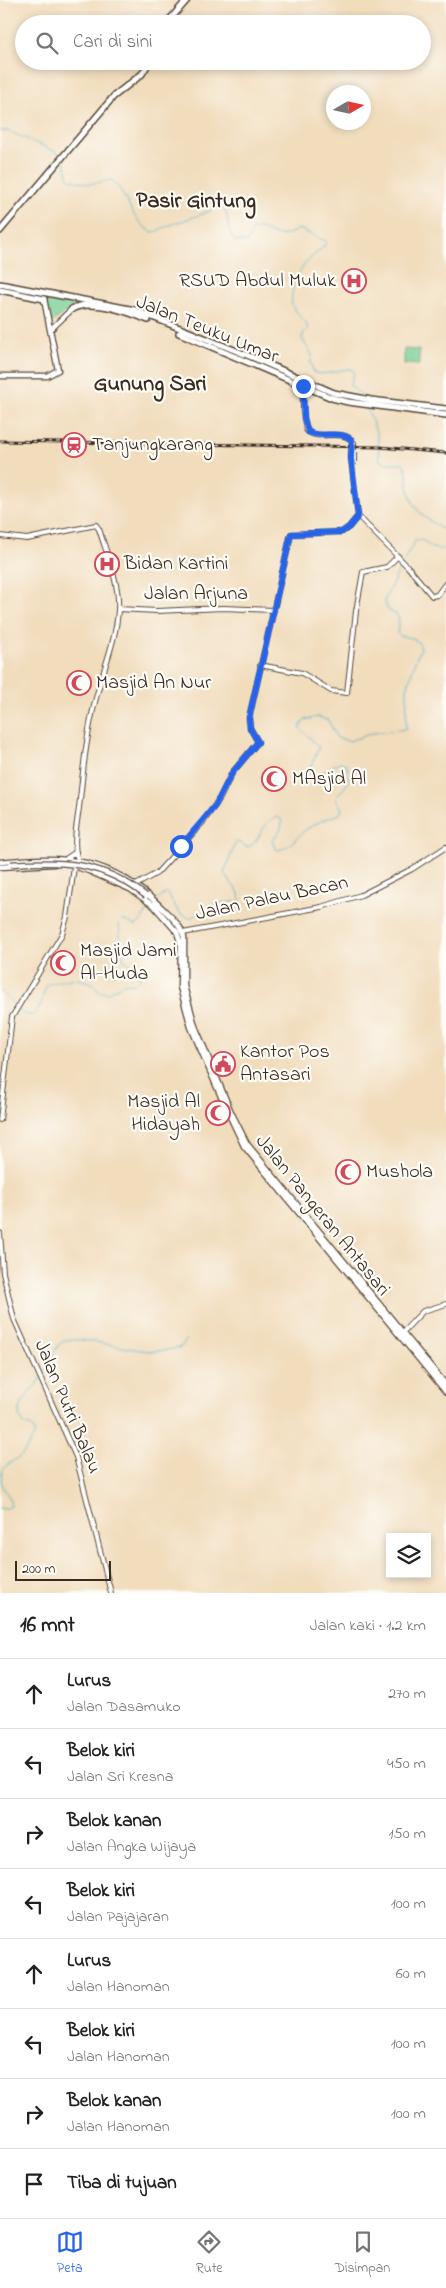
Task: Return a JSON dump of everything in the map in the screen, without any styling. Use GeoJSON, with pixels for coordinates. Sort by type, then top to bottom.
{"type":"FeatureCollection","features":[{"type":"Feature","properties":{"kind":"highway"},"geometry":{"type":"LineString","coordinates":[[174,15],[187,0]]}},
{"type":"Feature","properties":{"kind":"highway"},"geometry":{"type":"LineString","coordinates":[[0,231],[114,96],[138,77],[143,70]]}},
{"type":"Feature","properties":{"kind":"highway"},"geometry":{"type":"LineString","coordinates":[[0,284],[45,296]]}},
{"type":"Feature","properties":{"kind":"highway"},"geometry":{"type":"LineString","coordinates":[[0,290],[45,296]]}},
{"type":"Feature","properties":{"kind":"highway","name":"Jalan Teuku Umar"},"geometry":{"type":"LineString","coordinates":[[45,296],[55,295],[135,310],[250,356],[334,393],[445,412]]}},
{"type":"Feature","properties":{"kind":"highway","name":"Jalan Teuku Umar"},"geometry":{"type":"LineString","coordinates":[[72,309],[81,304],[88,304],[134,314],[303,386],[348,402],[445,412]]}},
{"type":"Feature","properties":{"kind":"main road"},"geometry":{"type":"LineString","coordinates":[[0,376],[47,376],[58,370],[45,296]]}},
{"type":"Feature","properties":{"kind":"main road","name":"Jalan Teuku Umar"},"geometry":{"type":"LineString","coordinates":[[51,328],[72,309]]}},
{"type":"Feature","properties":{"kind":"main road"},"geometry":{"type":"LineString","coordinates":[[303,386],[304,418],[308,432],[313,435],[344,435],[352,440],[351,458],[358,516],[403,561],[432,596],[437,595],[446,582]]}},
{"type":"Feature","properties":{"kind":"main road"},"geometry":{"type":"LineString","coordinates":[[136,885],[161,869],[215,806],[232,773],[258,742],[249,721],[260,665],[291,534],[342,532],[358,516]]}},
{"type":"Feature","properties":{"kind":"main road"},"geometry":{"type":"LineString","coordinates":[[0,536],[27,539],[96,525],[99,529],[114,580],[118,609],[114,638],[99,686],[86,741],[76,852],[78,860]]}},
{"type":"Feature","properties":{"kind":"main road"},"geometry":{"type":"LineString","coordinates":[[260,665],[302,673],[331,691],[347,693],[356,611],[363,572],[387,567],[398,556]]}},
{"type":"Feature","properties":{"kind":"main road","name":"Jalan Arjuna"},"geometry":{"type":"LineString","coordinates":[[118,609],[157,611],[223,608],[274,610]]}},
{"type":"Feature","properties":{"kind":"main road","name":"Jalan Palau Bacan"},"geometry":{"type":"LineString","coordinates":[[183,933],[321,907],[352,898],[369,892],[446,847]]}},
{"type":"Feature","properties":{"kind":"main road"},"geometry":{"type":"LineString","coordinates":[[63,865],[60,861],[76,852]]}},
{"type":"Feature","properties":{"kind":"main road"},"geometry":{"type":"LineString","coordinates":[[54,858],[57,861],[54,864]]}},
{"type":"Feature","properties":{"kind":"main road","name":"Jalan Pangeran Antasari"},"geometry":{"type":"LineString","coordinates":[[1,861],[66,858],[78,860],[108,871],[136,885],[183,933],[185,946],[184,982],[190,1010],[203,1047],[231,1112],[251,1148],[316,1232],[446,1392]]}},
{"type":"Feature","properties":{"kind":"main road"},"geometry":{"type":"LineString","coordinates":[[1,861],[10,864]]}},
{"type":"Feature","properties":{"kind":"main road"},"geometry":{"type":"LineString","coordinates":[[1,867],[10,864],[49,861],[77,864],[125,882],[151,901]]}},
{"type":"Feature","properties":{"kind":"main road","name":"Jalan Pangeran Antasari"},"geometry":{"type":"LineString","coordinates":[[1,867],[54,864],[74,866],[98,874],[151,901],[179,936],[180,987],[189,1020],[198,1047],[234,1127],[250,1154],[312,1226]]}},
{"type":"Feature","properties":{"kind":"main road"},"geometry":{"type":"LineString","coordinates":[[0,1120],[10,1030],[14,1013],[62,934],[67,917],[74,866]]}},
{"type":"Feature","properties":{"kind":"main road"},"geometry":{"type":"LineString","coordinates":[[98,874],[103,873],[100,868]]}},
{"type":"Feature","properties":{"kind":"main road"},"geometry":{"type":"LineString","coordinates":[[105,878],[103,873],[108,871]]}},
{"type":"Feature","properties":{"kind":"main road","name":"Jalan Pangeran Antasari"},"geometry":{"type":"LineString","coordinates":[[316,1232],[403,1332],[446,1385]]}},
{"type":"Feature","properties":{"kind":"main road","name":"Jalan Putri Balau"},"geometry":{"type":"LineString","coordinates":[[0,1233],[2,1273],[9,1303],[18,1330],[39,1379],[76,1457],[111,1593]]}},
{"type":"Feature","properties":{"kind":"main road"},"geometry":{"type":"LineString","coordinates":[[403,1332],[423,1311],[446,1304]]}},
{"type":"Feature","properties":{"kind":"green space"},"geometry":{"type":"Polygon","coordinates":[[[46,298],[75,305],[51,323],[46,298]]]}},
{"type":"Feature","properties":{"kind":"green space"},"geometry":{"type":"Polygon","coordinates":[[[404,349],[419,350],[419,365],[404,364],[404,349]]]}},
{"type":"Feature","properties":{"kind":"waterway"},"geometry":{"type":"LineString","coordinates":[[0,131],[8,131],[61,154]]}},
{"type":"Feature","properties":{"kind":"waterway"},"geometry":{"type":"LineString","coordinates":[[64,157],[69,179],[89,184],[112,180],[139,222],[152,232],[206,213],[220,206],[224,207],[229,230],[236,242],[248,242],[252,230],[258,229],[276,235],[282,235],[299,229],[327,242],[302,268],[295,284],[291,301],[308,328],[303,334],[302,339],[312,355],[311,363],[314,373],[323,374],[351,369],[354,373],[350,386],[366,398]]}},
{"type":"Feature","properties":{"kind":"waterway"},"geometry":{"type":"LineString","coordinates":[[367,408],[377,434],[380,461],[403,463],[405,465],[410,495],[417,509],[446,532]]}},
{"type":"Feature","properties":{"kind":"waterway"},"geometry":{"type":"LineString","coordinates":[[404,560],[415,541],[422,540],[439,550],[446,548]]}},
{"type":"Feature","properties":{"kind":"waterway"},"geometry":{"type":"LineString","coordinates":[[156,902],[166,892],[180,914],[190,918],[214,904],[240,901],[239,893],[224,873],[237,842],[248,847],[253,844],[269,822],[279,817],[282,821],[281,829],[272,841],[276,849],[279,850],[290,844],[312,826],[340,814],[342,809],[335,797],[343,790],[347,783],[348,770],[346,764],[340,762],[316,776],[312,776],[309,771],[319,747],[300,728],[304,720],[318,717],[328,720],[337,738],[349,741],[373,733],[406,729],[407,689],[421,648],[416,640],[400,636],[397,633],[399,619],[397,615],[388,610],[384,601],[402,564]]}},
{"type":"Feature","properties":{"kind":"waterway"},"geometry":{"type":"LineString","coordinates":[[19,1010],[22,1014],[33,1015],[42,1003],[48,984],[74,978],[92,983],[99,992],[107,993],[123,984],[137,983],[140,979],[139,971],[123,959],[119,924],[123,920],[136,926],[152,906]]}},
{"type":"Feature","properties":{"kind":"waterway"},"geometry":{"type":"LineString","coordinates":[[0,992],[16,1007]]}},
{"type":"Feature","properties":{"kind":"waterway"},"geometry":{"type":"LineString","coordinates":[[0,1508],[6,1509],[11,1506],[1,1480],[3,1470],[22,1455],[35,1434],[32,1427],[24,1424],[19,1416],[21,1405],[45,1373],[54,1352],[60,1344],[64,1341],[81,1340],[155,1351],[181,1347],[186,1340]]}},
{"type":"Feature","properties":{"kind":"railway"},"geometry":{"type":"LineString","coordinates":[[0,441],[380,447],[446,453]]}},
{"type":"Feature","properties":{"kind":"place","name":"RSUD Abdul Muluk"},"geometry":{"type":"Point","coordinates":[354,281]}},
{"type":"Feature","properties":{"kind":"place","name":"Tanjungkarang"},"geometry":{"type":"Point","coordinates":[74,445]}},
{"type":"Feature","properties":{"kind":"place","name":"Bidan Kartini"},"geometry":{"type":"Point","coordinates":[107,564]}},
{"type":"Feature","properties":{"kind":"place","name":"Masjid An Nur"},"geometry":{"type":"Point","coordinates":[79,683]}},
{"type":"Feature","properties":{"kind":"place","name":"MAsjid Al"},"geometry":{"type":"Point","coordinates":[274,779]}},
{"type":"Feature","properties":{"kind":"place","name":"Masjid Jami Al-Huda"},"geometry":{"type":"Point","coordinates":[63,963]}},
{"type":"Feature","properties":{"kind":"place","name":"Kantor Pos Antasari"},"geometry":{"type":"Point","coordinates":[223,1064]}},
{"type":"Feature","properties":{"kind":"place","name":"Masjid Al Hidayah"},"geometry":{"type":"Point","coordinates":[218,1113]}},
{"type":"Feature","properties":{"kind":"place","name":"Mushola"},"geometry":{"type":"Point","coordinates":[348,1172]}},
{"type":"Feature","properties":{"kind":"district","name":"Pasir Gintung"},"geometry":{"type":"Point","coordinates":[196,202]}},
{"type":"Feature","properties":{"kind":"district","name":"Gunung Sari"},"geometry":{"type":"Point","coordinates":[150,385]}},
{"type":"Feature","properties":{"kind":"route"},"geometry":{"type":"LineString","coordinates":[[181,846],[215,806],[232,773],[258,742],[250,728],[249,718],[291,534],[342,532],[358,516],[355,507],[354,475],[351,458],[352,440],[347,436],[338,434],[313,435],[306,430],[302,400],[303,386]]}}]}
